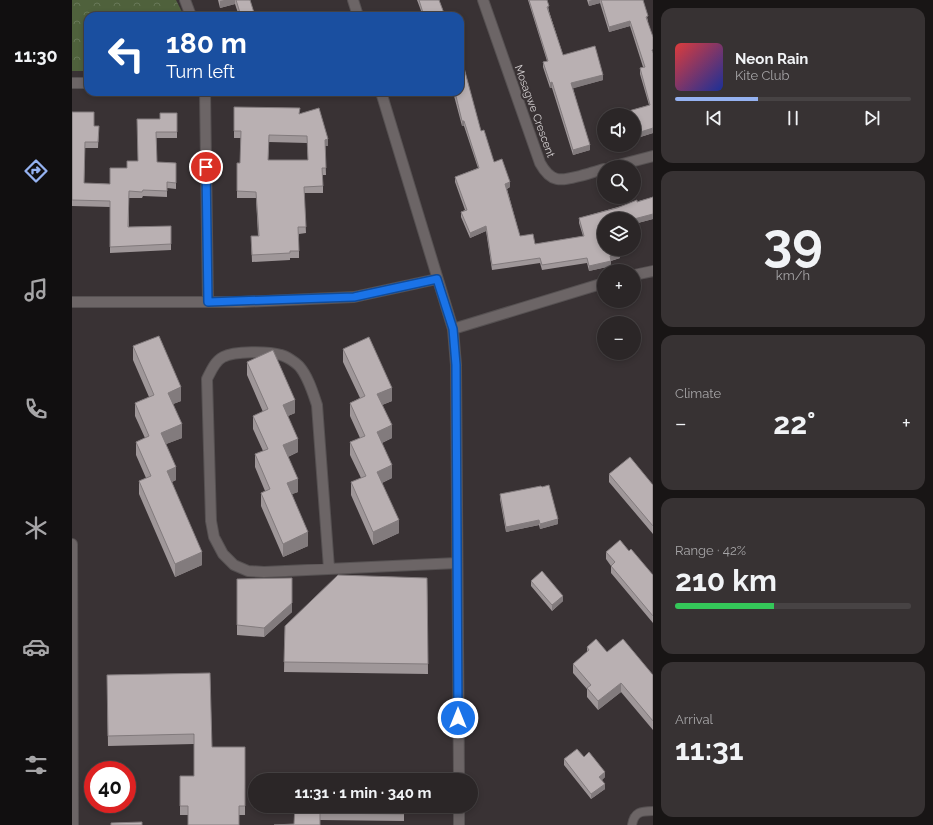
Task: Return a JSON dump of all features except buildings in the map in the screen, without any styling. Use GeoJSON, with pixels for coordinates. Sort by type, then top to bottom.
{"type":"FeatureCollection","features":[{"type":"Feature","properties":{"kind":"street"},"geometry":{"type":"LineString","coordinates":[[185,0],[190,12]]}},
{"type":"Feature","properties":{"kind":"street"},"geometry":{"type":"LineString","coordinates":[[353,0],[357,12]]}},
{"type":"Feature","properties":{"kind":"street","name":"Mosagwe Crescent"},"geometry":{"type":"LineString","coordinates":[[482,0],[540,163],[544,170],[556,179],[563,180],[597,171]]}},
{"type":"Feature","properties":{"kind":"street"},"geometry":{"type":"LineString","coordinates":[[72,83],[84,83]]}},
{"type":"Feature","properties":{"kind":"street"},"geometry":{"type":"LineString","coordinates":[[205,96],[208,302]]}},
{"type":"Feature","properties":{"kind":"street"},"geometry":{"type":"LineString","coordinates":[[382,96],[453,329],[456,365],[459,773]]}},
{"type":"Feature","properties":{"kind":"street"},"geometry":{"type":"LineString","coordinates":[[638,160],[653,156]]}},
{"type":"Feature","properties":{"kind":"street"},"geometry":{"type":"LineString","coordinates":[[641,274],[653,271]]}},
{"type":"Feature","properties":{"kind":"street"},"geometry":{"type":"LineString","coordinates":[[72,302],[208,302],[354,297],[437,279]]}},
{"type":"Feature","properties":{"kind":"street"},"geometry":{"type":"LineString","coordinates":[[453,329],[597,285]]}},
{"type":"Feature","properties":{"kind":"street"},"geometry":{"type":"LineString","coordinates":[[329,568],[317,405],[311,388],[299,367],[282,355],[257,352],[235,354],[223,357],[212,367],[208,379],[211,521],[214,537],[223,554],[234,565],[248,571],[264,572],[457,563]]}},
{"type":"Feature","properties":{"kind":"street"},"geometry":{"type":"LineString","coordinates":[[72,544],[73,825]]}},
{"type":"Feature","properties":{"kind":"street"},"geometry":{"type":"LineString","coordinates":[[459,813],[459,825]]}},
{"type":"Feature","properties":{"kind":"lane"},"geometry":{"type":"LineString","coordinates":[[632,825],[633,818],[637,814],[644,811],[653,811]]}},
{"type":"Feature","properties":{"kind":"green space"},"geometry":{"type":"Polygon","coordinates":[[[72,0],[176,0],[182,12],[84,12],[84,71],[72,71],[72,0]]]}},
{"type":"Feature","properties":{"kind":"route"},"geometry":{"type":"LineString","coordinates":[[206,167],[208,302],[354,297],[383,292],[437,279],[453,329],[456,365],[458,718]]}}]}
